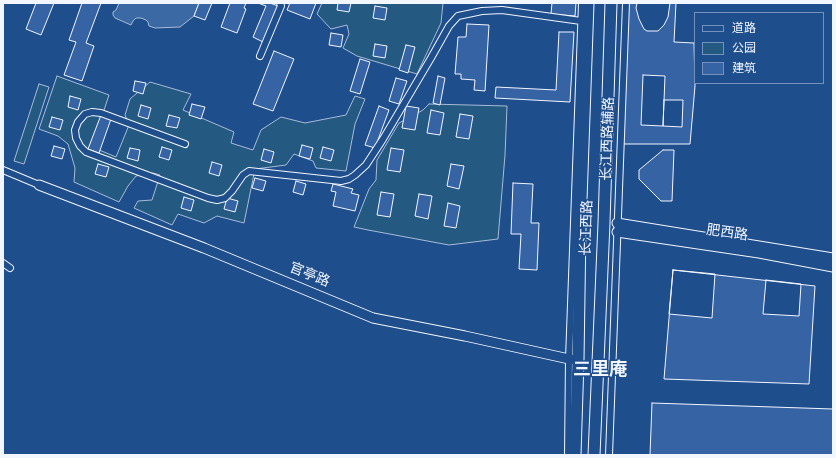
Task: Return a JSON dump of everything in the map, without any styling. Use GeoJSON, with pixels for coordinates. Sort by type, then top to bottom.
{"type":"FeatureCollection","features":[{"type":"Feature","properties":{"kind":"highway","name":"长江西路"},"geometry":{"type":"LineString","coordinates":[[575,455],[574,360],[588,3]]}},
{"type":"Feature","properties":{"kind":"highway","name":"长江西路"},"geometry":{"type":"LineString","coordinates":[[594,455],[604,223],[611,3]]}},
{"type":"Feature","properties":{"kind":"street"},"geometry":{"type":"LineString","coordinates":[[260,56],[281,6],[280,3]]}},
{"type":"Feature","properties":{"kind":"street"},"geometry":{"type":"LineString","coordinates":[[568,455],[574,360],[582,3]]}},
{"type":"Feature","properties":{"kind":"street","name":"长江西路辅路"},"geometry":{"type":"LineString","coordinates":[[608,455],[626,3]]}},
{"type":"Feature","properties":{"kind":"street"},"geometry":{"type":"LineString","coordinates":[[185,144],[100,113],[92,112],[85,114],[78,122],[75,130],[76,138],[80,146],[86,152],[208,198],[217,200],[225,198],[243,175],[249,172],[341,181],[355,175],[366,165],[383,139],[449,26],[458,16],[482,11],[502,10],[581,21]]}},
{"type":"Feature","properties":{"kind":"street"},"geometry":{"type":"LineString","coordinates":[[3,170],[39,184]]}},
{"type":"Feature","properties":{"kind":"street","name":"官亭路"},"geometry":{"type":"LineString","coordinates":[[39,184],[204,248],[373,318],[574,360]]}},
{"type":"Feature","properties":{"kind":"street","name":"肥西路"},"geometry":{"type":"LineString","coordinates":[[617,228],[833,258]]}},
{"type":"Feature","properties":{"kind":"street","name":"肥西路"},"geometry":{"type":"LineString","coordinates":[[617,228],[833,267]]}},
{"type":"Feature","properties":{"kind":"street"},"geometry":{"type":"LineString","coordinates":[[3,263],[10,268]]}},
{"type":"Feature","properties":{"kind":"green space"},"geometry":{"type":"Polygon","coordinates":[[[322,3],[443,3],[441,23],[417,74],[357,56],[343,48],[349,34],[347,25],[331,29],[317,14],[322,3]]]}},
{"type":"Feature","properties":{"kind":"green space"},"geometry":{"type":"Polygon","coordinates":[[[57,76],[109,95],[92,147],[116,157],[129,125],[125,115],[130,99],[150,82],[191,94],[183,110],[234,132],[231,143],[253,150],[261,130],[281,117],[305,123],[346,115],[355,96],[365,99],[355,124],[346,171],[316,168],[313,161],[294,154],[286,165],[255,169],[244,223],[217,216],[204,223],[178,214],[172,225],[134,208],[138,201],[152,200],[160,175],[153,173],[136,176],[128,186],[119,202],[74,182],[75,168],[68,144],[58,136],[39,129],[57,76]]]}},
{"type":"Feature","properties":{"kind":"green space"},"geometry":{"type":"Polygon","coordinates":[[[39,84],[49,87],[24,164],[14,161],[39,84]]]}},
{"type":"Feature","properties":{"kind":"green space"},"geometry":{"type":"Polygon","coordinates":[[[429,104],[507,106],[505,155],[498,239],[449,245],[354,227],[369,189],[376,180],[377,160],[399,123],[423,110],[429,104]]]}},
{"type":"Feature","properties":{"kind":"shaded area"},"geometry":{"type":"Polygon","coordinates":[[[119,3],[199,3],[194,16],[180,27],[155,28],[149,26],[146,20],[141,18],[136,18],[131,25],[115,18],[113,12],[116,10],[119,3]]]}},
{"type":"Feature","properties":{"kind":"building"},"geometry":{"type":"Polygon","coordinates":[[[36,3],[54,3],[41,35],[26,29],[36,3]]]}},
{"type":"Feature","properties":{"kind":"building"},"geometry":{"type":"Polygon","coordinates":[[[82,3],[101,3],[86,43],[94,46],[82,81],[64,75],[76,42],[69,40],[82,3]]]}},
{"type":"Feature","properties":{"kind":"building"},"geometry":{"type":"Polygon","coordinates":[[[199,3],[212,3],[205,20],[194,16],[199,3]]]}},
{"type":"Feature","properties":{"kind":"building"},"geometry":{"type":"Polygon","coordinates":[[[230,3],[246,3],[244,8],[246,9],[237,33],[221,27],[230,3]]]}},
{"type":"Feature","properties":{"kind":"building"},"geometry":{"type":"Polygon","coordinates":[[[258,3],[270,3],[278,6],[263,42],[253,37],[266,6],[258,3]]]}},
{"type":"Feature","properties":{"kind":"building"},"geometry":{"type":"Polygon","coordinates":[[[290,3],[316,3],[310,19],[287,10],[290,3]]]}},
{"type":"Feature","properties":{"kind":"building"},"geometry":{"type":"Polygon","coordinates":[[[338,3],[351,3],[349,12],[337,10],[338,3]]]}},
{"type":"Feature","properties":{"kind":"building"},"geometry":{"type":"Polygon","coordinates":[[[552,3],[576,3],[575,16],[551,14],[552,3]]]}},
{"type":"Feature","properties":{"kind":"building"},"geometry":{"type":"Polygon","coordinates":[[[626,3],[676,3],[674,42],[694,43],[695,86],[690,144],[621,144],[626,3]]]}},
{"type":"Feature","properties":{"kind":"building"},"geometry":{"type":"Polygon","coordinates":[[[637,3],[670,3],[668,17],[664,25],[658,31],[647,31],[644,29],[636,8],[637,3]]]}},
{"type":"Feature","properties":{"kind":"building"},"geometry":{"type":"Polygon","coordinates":[[[375,6],[387,8],[385,20],[373,18],[375,6]]]}},
{"type":"Feature","properties":{"kind":"building"},"geometry":{"type":"Polygon","coordinates":[[[467,24],[489,25],[485,91],[474,90],[475,80],[461,79],[461,74],[455,74],[458,37],[466,37],[467,24]]]}},
{"type":"Feature","properties":{"kind":"building"},"geometry":{"type":"Polygon","coordinates":[[[559,32],[574,32],[570,102],[495,98],[496,87],[556,90],[559,32]]]}},
{"type":"Feature","properties":{"kind":"building"},"geometry":{"type":"Polygon","coordinates":[[[331,33],[343,35],[341,47],[329,45],[331,33]]]}},
{"type":"Feature","properties":{"kind":"building"},"geometry":{"type":"Polygon","coordinates":[[[375,44],[387,46],[385,58],[373,56],[375,44]]]}},
{"type":"Feature","properties":{"kind":"building"},"geometry":{"type":"Polygon","coordinates":[[[406,45],[415,47],[408,73],[399,70],[406,45]]]}},
{"type":"Feature","properties":{"kind":"building"},"geometry":{"type":"Polygon","coordinates":[[[274,51],[294,59],[273,111],[253,104],[274,51]]]}},
{"type":"Feature","properties":{"kind":"building"},"geometry":{"type":"Polygon","coordinates":[[[360,59],[370,62],[360,94],[350,91],[360,59]]]}},
{"type":"Feature","properties":{"kind":"building"},"geometry":{"type":"Polygon","coordinates":[[[643,75],[665,76],[663,126],[641,125],[643,75]]]}},
{"type":"Feature","properties":{"kind":"building"},"geometry":{"type":"Polygon","coordinates":[[[438,76],[445,78],[440,105],[433,103],[438,76]]]}},
{"type":"Feature","properties":{"kind":"building"},"geometry":{"type":"Polygon","coordinates":[[[396,78],[407,81],[399,104],[389,101],[396,78]]]}},
{"type":"Feature","properties":{"kind":"building"},"geometry":{"type":"Polygon","coordinates":[[[135,81],[146,83],[143,94],[133,91],[135,81]]]}},
{"type":"Feature","properties":{"kind":"building"},"geometry":{"type":"Polygon","coordinates":[[[70,96],[81,99],[78,110],[68,107],[70,96]]]}},
{"type":"Feature","properties":{"kind":"building"},"geometry":{"type":"Polygon","coordinates":[[[664,100],[683,100],[682,127],[663,126],[664,100]]]}},
{"type":"Feature","properties":{"kind":"building"},"geometry":{"type":"Polygon","coordinates":[[[192,104],[205,107],[201,119],[189,115],[192,104]]]}},
{"type":"Feature","properties":{"kind":"building"},"geometry":{"type":"Polygon","coordinates":[[[141,105],[151,108],[148,119],[138,116],[141,105]]]}},
{"type":"Feature","properties":{"kind":"building"},"geometry":{"type":"Polygon","coordinates":[[[379,106],[389,110],[375,148],[365,145],[379,106]]]}},
{"type":"Feature","properties":{"kind":"building"},"geometry":{"type":"Polygon","coordinates":[[[406,106],[419,108],[415,130],[402,128],[406,106]]]}},
{"type":"Feature","properties":{"kind":"building"},"geometry":{"type":"Polygon","coordinates":[[[431,110],[444,113],[440,135],[427,133],[431,110]]]}},
{"type":"Feature","properties":{"kind":"building"},"geometry":{"type":"Polygon","coordinates":[[[460,114],[473,116],[469,139],[456,137],[460,114]]]}},
{"type":"Feature","properties":{"kind":"building"},"geometry":{"type":"Polygon","coordinates":[[[101,115],[111,119],[99,153],[88,149],[101,115]]]}},
{"type":"Feature","properties":{"kind":"building"},"geometry":{"type":"Polygon","coordinates":[[[169,115],[180,118],[177,128],[166,126],[169,115]]]}},
{"type":"Feature","properties":{"kind":"building"},"geometry":{"type":"Polygon","coordinates":[[[52,117],[63,120],[60,130],[49,127],[52,117]]]}},
{"type":"Feature","properties":{"kind":"building"},"geometry":{"type":"Polygon","coordinates":[[[302,145],[313,148],[310,159],[299,156],[302,145]]]}},
{"type":"Feature","properties":{"kind":"building"},"geometry":{"type":"Polygon","coordinates":[[[54,146],[65,149],[62,159],[51,156],[54,146]]]}},
{"type":"Feature","properties":{"kind":"building"},"geometry":{"type":"Polygon","coordinates":[[[162,147],[172,150],[169,160],[159,157],[162,147]]]}},
{"type":"Feature","properties":{"kind":"building"},"geometry":{"type":"Polygon","coordinates":[[[323,147],[334,150],[331,161],[320,158],[323,147]]]}},
{"type":"Feature","properties":{"kind":"building"},"geometry":{"type":"Polygon","coordinates":[[[130,148],[140,150],[138,161],[127,158],[130,148]]]}},
{"type":"Feature","properties":{"kind":"building"},"geometry":{"type":"Polygon","coordinates":[[[391,148],[404,150],[400,172],[387,170],[391,148]]]}},
{"type":"Feature","properties":{"kind":"building"},"geometry":{"type":"Polygon","coordinates":[[[264,149],[274,152],[271,163],[261,160],[264,149]]]}},
{"type":"Feature","properties":{"kind":"building"},"geometry":{"type":"Polygon","coordinates":[[[663,150],[674,150],[672,201],[661,201],[639,179],[639,170],[663,150]]]}},
{"type":"Feature","properties":{"kind":"building"},"geometry":{"type":"Polygon","coordinates":[[[212,162],[222,165],[219,176],[209,173],[212,162]]]}},
{"type":"Feature","properties":{"kind":"building"},"geometry":{"type":"Polygon","coordinates":[[[98,164],[109,167],[106,177],[95,174],[98,164]]]}},
{"type":"Feature","properties":{"kind":"building"},"geometry":{"type":"Polygon","coordinates":[[[451,164],[464,166],[459,189],[447,186],[451,164]]]}},
{"type":"Feature","properties":{"kind":"building"},"geometry":{"type":"Polygon","coordinates":[[[255,178],[266,181],[263,191],[252,188],[255,178]]]}},
{"type":"Feature","properties":{"kind":"building"},"geometry":{"type":"Polygon","coordinates":[[[296,181],[306,184],[303,195],[293,192],[296,181]]]}},
{"type":"Feature","properties":{"kind":"building"},"geometry":{"type":"Polygon","coordinates":[[[513,183],[533,184],[531,223],[539,223],[537,270],[519,269],[521,234],[511,234],[513,183]]]}},
{"type":"Feature","properties":{"kind":"building"},"geometry":{"type":"Polygon","coordinates":[[[333,184],[353,189],[351,193],[359,195],[355,211],[333,206],[336,192],[331,191],[333,184]]]}},
{"type":"Feature","properties":{"kind":"building"},"geometry":{"type":"Polygon","coordinates":[[[381,192],[394,194],[390,217],[377,215],[381,192]]]}},
{"type":"Feature","properties":{"kind":"building"},"geometry":{"type":"Polygon","coordinates":[[[419,194],[432,196],[428,219],[415,216],[419,194]]]}},
{"type":"Feature","properties":{"kind":"building"},"geometry":{"type":"Polygon","coordinates":[[[184,197],[194,200],[191,211],[181,208],[184,197]]]}},
{"type":"Feature","properties":{"kind":"building"},"geometry":{"type":"Polygon","coordinates":[[[227,198],[238,201],[235,212],[224,209],[227,198]]]}},
{"type":"Feature","properties":{"kind":"building"},"geometry":{"type":"Polygon","coordinates":[[[448,203],[460,206],[456,228],[444,226],[448,203]]]}},
{"type":"Feature","properties":{"kind":"building"},"geometry":{"type":"Polygon","coordinates":[[[673,270],[815,286],[809,384],[664,379],[673,270]]]}},
{"type":"Feature","properties":{"kind":"building"},"geometry":{"type":"Polygon","coordinates":[[[673,270],[715,274],[712,318],[669,314],[673,270]]]}},
{"type":"Feature","properties":{"kind":"building"},"geometry":{"type":"Polygon","coordinates":[[[766,280],[801,284],[799,316],[763,314],[766,280]]]}},
{"type":"Feature","properties":{"kind":"building"},"geometry":{"type":"Polygon","coordinates":[[[652,403],[833,409],[833,455],[650,455],[652,403]]]}},
{"type":"Feature","properties":{"kind":"district","name":"三里庵"},"geometry":{"type":"Point","coordinates":[600,371]}}]}
